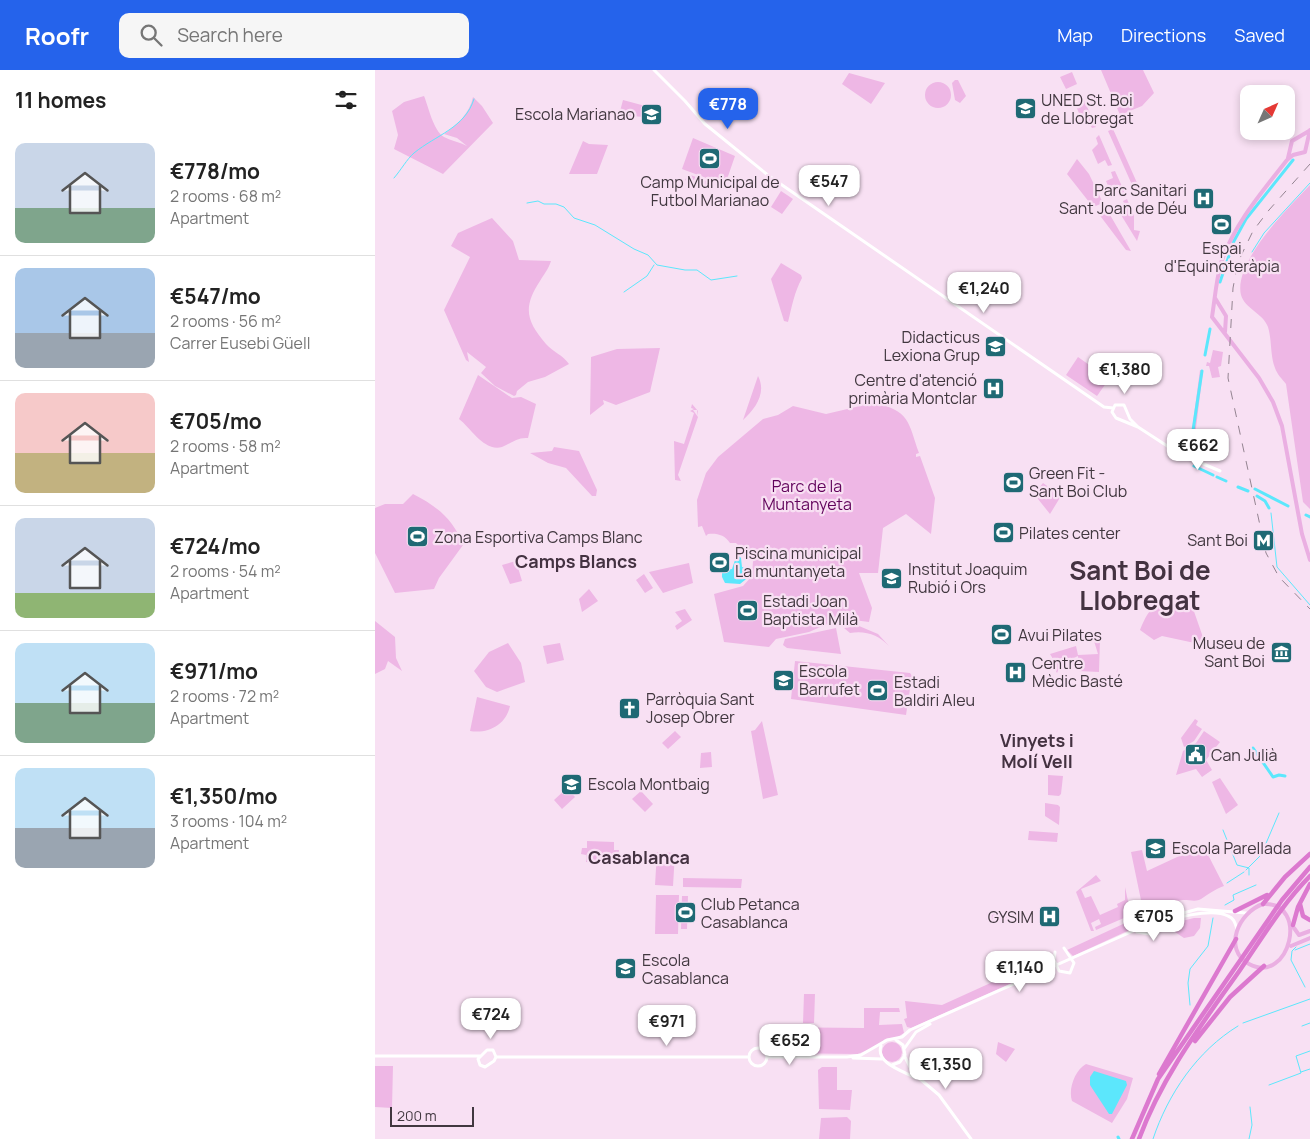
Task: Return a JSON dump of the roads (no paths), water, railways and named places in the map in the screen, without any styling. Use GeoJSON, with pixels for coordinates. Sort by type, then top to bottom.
{"type":"FeatureCollection","features":[{"type":"Feature","properties":{"kind":"highway"},"geometry":{"type":"LineString","coordinates":[[1263,904],[1293,868],[1310,854]]}},
{"type":"Feature","properties":{"kind":"highway"},"geometry":{"type":"LineString","coordinates":[[1158,1079],[1249,952],[1274,911],[1310,867]]}},
{"type":"Feature","properties":{"kind":"highway"},"geometry":{"type":"LineString","coordinates":[[1249,952],[1310,876]]}},
{"type":"Feature","properties":{"kind":"highway"},"geometry":{"type":"LineString","coordinates":[[1293,926],[1300,903],[1310,884]]}},
{"type":"Feature","properties":{"kind":"highway"},"geometry":{"type":"LineString","coordinates":[[1235,911],[1244,909],[1273,892]]}},
{"type":"Feature","properties":{"kind":"highway"},"geometry":{"type":"LineString","coordinates":[[1300,903],[1301,913],[1310,920]]}},
{"type":"Feature","properties":{"kind":"highway"},"geometry":{"type":"LineString","coordinates":[[1132,1139],[1175,1043],[1236,939]]}},
{"type":"Feature","properties":{"kind":"highway"},"geometry":{"type":"LineString","coordinates":[[1139,1139],[1153,1104],[1240,965]]}},
{"type":"Feature","properties":{"kind":"highway"},"geometry":{"type":"LineString","coordinates":[[1182,1055],[1230,998],[1264,966]]}},
{"type":"Feature","properties":{"kind":"main road"},"geometry":{"type":"LineString","coordinates":[[1287,160],[1292,140],[1300,138],[1310,130]]}},
{"type":"Feature","properties":{"kind":"main road"},"geometry":{"type":"LineString","coordinates":[[1310,130],[1305,152],[1296,154],[1287,160],[1238,226],[1221,262],[1214,296],[1213,315],[1213,320],[1226,334],[1263,384],[1282,426],[1302,534],[1310,560]]}},
{"type":"Feature","properties":{"kind":"main road"},"geometry":{"type":"LineString","coordinates":[[1300,138],[1306,143]]}},
{"type":"Feature","properties":{"kind":"main road"},"geometry":{"type":"LineString","coordinates":[[1290,148],[1296,154]]}},
{"type":"Feature","properties":{"kind":"main road"},"geometry":{"type":"LineString","coordinates":[[1214,296],[1226,316],[1226,334]]}},
{"type":"Feature","properties":{"kind":"main road"},"geometry":{"type":"LineString","coordinates":[[1213,315],[1216,311],[1223,311]]}},
{"type":"Feature","properties":{"kind":"main road"},"geometry":{"type":"LineString","coordinates":[[1217,324],[1225,321]]}},
{"type":"Feature","properties":{"kind":"main road"},"geometry":{"type":"LineString","coordinates":[[1310,931],[1299,935],[1284,910],[1272,904],[1263,904],[1246,913],[1237,929],[1236,939],[1242,958],[1251,964],[1264,966],[1281,959],[1291,946],[1310,938]]}},
{"type":"Feature","properties":{"kind":"main road"},"geometry":{"type":"LineString","coordinates":[[1291,946],[1293,926]]}},
{"type":"Feature","properties":{"kind":"street"},"geometry":{"type":"LineString","coordinates":[[653,70],[685,100],[705,124],[769,176],[1104,407],[1113,408],[1117,404],[1122,404],[1138,427]]}},
{"type":"Feature","properties":{"kind":"street"},"geometry":{"type":"LineString","coordinates":[[1113,408],[1114,416],[1138,427],[1184,455],[1219,471]]}},
{"type":"Feature","properties":{"kind":"street"},"geometry":{"type":"LineString","coordinates":[[1121,419],[1127,412]]}},
{"type":"Feature","properties":{"kind":"street"},"geometry":{"type":"LineString","coordinates":[[847,1057],[861,1055],[886,1041],[894,1040],[910,1030],[1072,960],[1157,920],[1198,909],[1246,913]]}},
{"type":"Feature","properties":{"kind":"street"},"geometry":{"type":"LineString","coordinates":[[1134,932],[1150,934],[1155,928],[1172,920],[1200,913],[1226,915],[1233,920],[1237,929]]}},
{"type":"Feature","properties":{"kind":"street"},"geometry":{"type":"LineString","coordinates":[[1055,952],[1059,971],[1070,973],[1074,965],[1064,948]]}},
{"type":"Feature","properties":{"kind":"street"},"geometry":{"type":"LineString","coordinates":[[934,1021],[916,1032],[905,1049],[907,1065],[919,1079],[939,1095],[971,1139]]}},
{"type":"Feature","properties":{"kind":"street"},"geometry":{"type":"LineString","coordinates":[[894,1040],[900,1042],[905,1049]]}},
{"type":"Feature","properties":{"kind":"street"},"geometry":{"type":"LineString","coordinates":[[881,1045],[879,1053],[882,1059],[919,1079]]}},
{"type":"Feature","properties":{"kind":"street"},"geometry":{"type":"LineString","coordinates":[[759,1048],[766,1052],[768,1057],[764,1064],[759,1066],[751,1063],[749,1057],[751,1051],[759,1048]]}},
{"type":"Feature","properties":{"kind":"street"},"geometry":{"type":"LineString","coordinates":[[375,1056],[480,1056],[490,1049],[493,1050],[496,1056]]}},
{"type":"Feature","properties":{"kind":"street"},"geometry":{"type":"LineString","coordinates":[[480,1056],[478,1063],[485,1067],[496,1056],[749,1057]]}},
{"type":"Feature","properties":{"kind":"street"},"geometry":{"type":"LineString","coordinates":[[891,1065],[900,1062],[905,1056]]}},
{"type":"Feature","properties":{"kind":"street"},"geometry":{"type":"LineString","coordinates":[[768,1057],[882,1059]]}},
{"type":"Feature","properties":{"kind":"water"},"geometry":{"type":"Polygon","coordinates":[[[737,554],[741,558],[742,567],[747,568],[750,576],[740,584],[725,583],[722,571],[732,569],[737,554]]]}},
{"type":"Feature","properties":{"kind":"water","name":"Piscina municipal La muntanyeta"},"geometry":{"type":"Polygon","coordinates":[[[711,556],[725,556],[725,568],[714,570],[711,556]]]}},
{"type":"Feature","properties":{"kind":"water"},"geometry":{"type":"Polygon","coordinates":[[[1094,1071],[1126,1081],[1127,1085],[1112,1114],[1109,1114],[1090,1085],[1090,1077],[1094,1071]]]}},
{"type":"Feature","properties":{"kind":"waterway"},"geometry":{"type":"LineString","coordinates":[[394,178],[414,153],[457,124],[470,109],[474,99]]}},
{"type":"Feature","properties":{"kind":"waterway"},"geometry":{"type":"LineString","coordinates":[[1220,282],[1234,241],[1246,219],[1293,160]]}},
{"type":"Feature","properties":{"kind":"waterway"},"geometry":{"type":"LineString","coordinates":[[1252,252],[1264,233],[1310,183]]}},
{"type":"Feature","properties":{"kind":"waterway"},"geometry":{"type":"LineString","coordinates":[[527,203],[538,201],[544,204],[556,204],[564,207],[574,218],[595,225],[634,249],[648,255],[657,265],[697,270],[711,280],[737,276]]}},
{"type":"Feature","properties":{"kind":"waterway"},"geometry":{"type":"LineString","coordinates":[[624,292],[647,276],[654,265]]}},
{"type":"Feature","properties":{"kind":"waterway"},"geometry":{"type":"LineString","coordinates":[[1205,355],[1210,329]]}},
{"type":"Feature","properties":{"kind":"waterway"},"geometry":{"type":"LineString","coordinates":[[1192,437],[1202,371]]}},
{"type":"Feature","properties":{"kind":"waterway"},"geometry":{"type":"LineString","coordinates":[[1190,454],[1191,443]]}},
{"type":"Feature","properties":{"kind":"waterway"},"geometry":{"type":"LineString","coordinates":[[1194,466],[1213,475]]}},
{"type":"Feature","properties":{"kind":"waterway"},"geometry":{"type":"LineString","coordinates":[[1217,477],[1226,481]]}},
{"type":"Feature","properties":{"kind":"waterway"},"geometry":{"type":"LineString","coordinates":[[1238,487],[1248,491]]}},
{"type":"Feature","properties":{"kind":"waterway"},"geometry":{"type":"LineString","coordinates":[[1255,489],[1288,506]]}},
{"type":"Feature","properties":{"kind":"waterway"},"geometry":{"type":"LineString","coordinates":[[1257,496],[1265,501],[1269,508]]}},
{"type":"Feature","properties":{"kind":"waterway"},"geometry":{"type":"LineString","coordinates":[[1271,513],[1277,567],[1310,605]]}},
{"type":"Feature","properties":{"kind":"waterway"},"geometry":{"type":"LineString","coordinates":[[1306,515],[1310,517]]}},
{"type":"Feature","properties":{"kind":"waterway"},"geometry":{"type":"LineString","coordinates":[[1253,748],[1273,777],[1285,776]]}},
{"type":"Feature","properties":{"kind":"waterway"},"geometry":{"type":"LineString","coordinates":[[1246,870],[1261,855],[1279,813]]}},
{"type":"Feature","properties":{"kind":"waterway"},"geometry":{"type":"LineString","coordinates":[[1223,830],[1237,865],[1249,868],[1249,875]]}},
{"type":"Feature","properties":{"kind":"waterway"},"geometry":{"type":"LineString","coordinates":[[1227,883],[1244,872]]}},
{"type":"Feature","properties":{"kind":"waterway"},"geometry":{"type":"LineString","coordinates":[[1225,905],[1234,900],[1233,895],[1256,885]]}},
{"type":"Feature","properties":{"kind":"waterway"},"geometry":{"type":"LineString","coordinates":[[1190,1005],[1188,983],[1190,969],[1208,946],[1213,918]]}},
{"type":"Feature","properties":{"kind":"waterway"},"geometry":{"type":"LineString","coordinates":[[1295,950],[1310,944]]}},
{"type":"Feature","properties":{"kind":"waterway"},"geometry":{"type":"LineString","coordinates":[[1296,947],[1292,951],[1291,960],[1305,987]]}},
{"type":"Feature","properties":{"kind":"waterway"},"geometry":{"type":"LineString","coordinates":[[1243,1023],[1310,999]]}},
{"type":"Feature","properties":{"kind":"waterway"},"geometry":{"type":"LineString","coordinates":[[1302,1026],[1310,1023]]}},
{"type":"Feature","properties":{"kind":"waterway"},"geometry":{"type":"LineString","coordinates":[[1153,1139],[1167,1106],[1186,1075],[1210,1048],[1238,1026]]}},
{"type":"Feature","properties":{"kind":"waterway"},"geometry":{"type":"LineString","coordinates":[[1269,1085],[1301,1073],[1296,1056],[1310,1051]]}},
{"type":"Feature","properties":{"kind":"waterway"},"geometry":{"type":"LineString","coordinates":[[1301,1072],[1310,1069]]}},
{"type":"Feature","properties":{"kind":"waterway"},"geometry":{"type":"LineString","coordinates":[[1249,1139],[1252,1125],[1250,1107]]}},
{"type":"Feature","properties":{"kind":"railway"},"geometry":{"type":"LineString","coordinates":[[1310,164],[1253,231],[1238,262],[1233,288],[1228,378],[1266,553],[1279,577],[1310,609]]}},
{"type":"Feature","properties":{"kind":"place","name":"UNED St. Boi de Llobregat"},"geometry":{"type":"Point","coordinates":[1025,109]}},
{"type":"Feature","properties":{"kind":"place","name":"Escola Marianao"},"geometry":{"type":"Point","coordinates":[651,114]}},
{"type":"Feature","properties":{"kind":"place","name":"Camp Municipal de Futbol Marianao"},"geometry":{"type":"Point","coordinates":[710,158]}},
{"type":"Feature","properties":{"kind":"place","name":"Parc Sanitari Sant Joan de Déu"},"geometry":{"type":"Point","coordinates":[1203,199]}},
{"type":"Feature","properties":{"kind":"place","name":"Espai d'Equinoteràpia"},"geometry":{"type":"Point","coordinates":[1222,224]}},
{"type":"Feature","properties":{"kind":"place","name":"Didacticus Lexiona Grup"},"geometry":{"type":"Point","coordinates":[996,346]}},
{"type":"Feature","properties":{"kind":"place","name":"Centre d'atenció primària Montclar"},"geometry":{"type":"Point","coordinates":[993,389]}},
{"type":"Feature","properties":{"kind":"place","name":"Green Fit - Sant Boi Club"},"geometry":{"type":"Point","coordinates":[1013,482]}},
{"type":"Feature","properties":{"kind":"place","name":"Pilates center"},"geometry":{"type":"Point","coordinates":[1003,533]}},
{"type":"Feature","properties":{"kind":"place","name":"Zona Esportiva Camps Blanc"},"geometry":{"type":"Point","coordinates":[418,537]}},
{"type":"Feature","properties":{"kind":"place","name":"Sant Boi"},"geometry":{"type":"Point","coordinates":[1264,540]}},
{"type":"Feature","properties":{"kind":"place","name":"Piscina municipal La muntanyeta"},"geometry":{"type":"Point","coordinates":[719,562]}},
{"type":"Feature","properties":{"kind":"place","name":"Institut Joaquim Rubió i Ors"},"geometry":{"type":"Point","coordinates":[892,578]}},
{"type":"Feature","properties":{"kind":"place","name":"Estadi Joan Baptista Milà"},"geometry":{"type":"Point","coordinates":[747,610]}},
{"type":"Feature","properties":{"kind":"place","name":"Avui Pilates"},"geometry":{"type":"Point","coordinates":[1002,635]}},
{"type":"Feature","properties":{"kind":"place","name":"Museu de Sant Boi"},"geometry":{"type":"Point","coordinates":[1281,652]}},
{"type":"Feature","properties":{"kind":"place","name":"Centre Mèdic Basté"},"geometry":{"type":"Point","coordinates":[1016,672]}},
{"type":"Feature","properties":{"kind":"place","name":"Escola Barrufet"},"geometry":{"type":"Point","coordinates":[783,680]}},
{"type":"Feature","properties":{"kind":"place","name":"Estadi Baldiri Aleu"},"geometry":{"type":"Point","coordinates":[878,691]}},
{"type":"Feature","properties":{"kind":"place","name":"Parròquia Sant Josep Obrer"},"geometry":{"type":"Point","coordinates":[630,708]}},
{"type":"Feature","properties":{"kind":"place","name":"Can Julià"},"geometry":{"type":"Point","coordinates":[1195,755]}},
{"type":"Feature","properties":{"kind":"place","name":"Escola Montbaig"},"geometry":{"type":"Point","coordinates":[572,784]}},
{"type":"Feature","properties":{"kind":"place","name":"Escola Parellada"},"geometry":{"type":"Point","coordinates":[1156,848]}},
{"type":"Feature","properties":{"kind":"place","name":"Club Petanca Casablanca"},"geometry":{"type":"Point","coordinates":[685,913]}},
{"type":"Feature","properties":{"kind":"place","name":"GYSIM"},"geometry":{"type":"Point","coordinates":[1050,917]}},
{"type":"Feature","properties":{"kind":"place","name":"Escola Casablanca"},"geometry":{"type":"Point","coordinates":[626,969]}},
{"type":"Feature","properties":{"kind":"district","name":"Camps Blancs"},"geometry":{"type":"Point","coordinates":[576,562]}},
{"type":"Feature","properties":{"kind":"district","name":"Sant Boi de Llobregat"},"geometry":{"type":"Point","coordinates":[1140,586]}},
{"type":"Feature","properties":{"kind":"district","name":"Vinyets i Molí Vell"},"geometry":{"type":"Point","coordinates":[1037,751]}},
{"type":"Feature","properties":{"kind":"district","name":"Casablanca"},"geometry":{"type":"Point","coordinates":[639,858]}},
{"type":"Feature","properties":{"kind":"park label","name":"Parc de la Muntanyeta"},"geometry":{"type":"Point","coordinates":[807,495]}}]}
